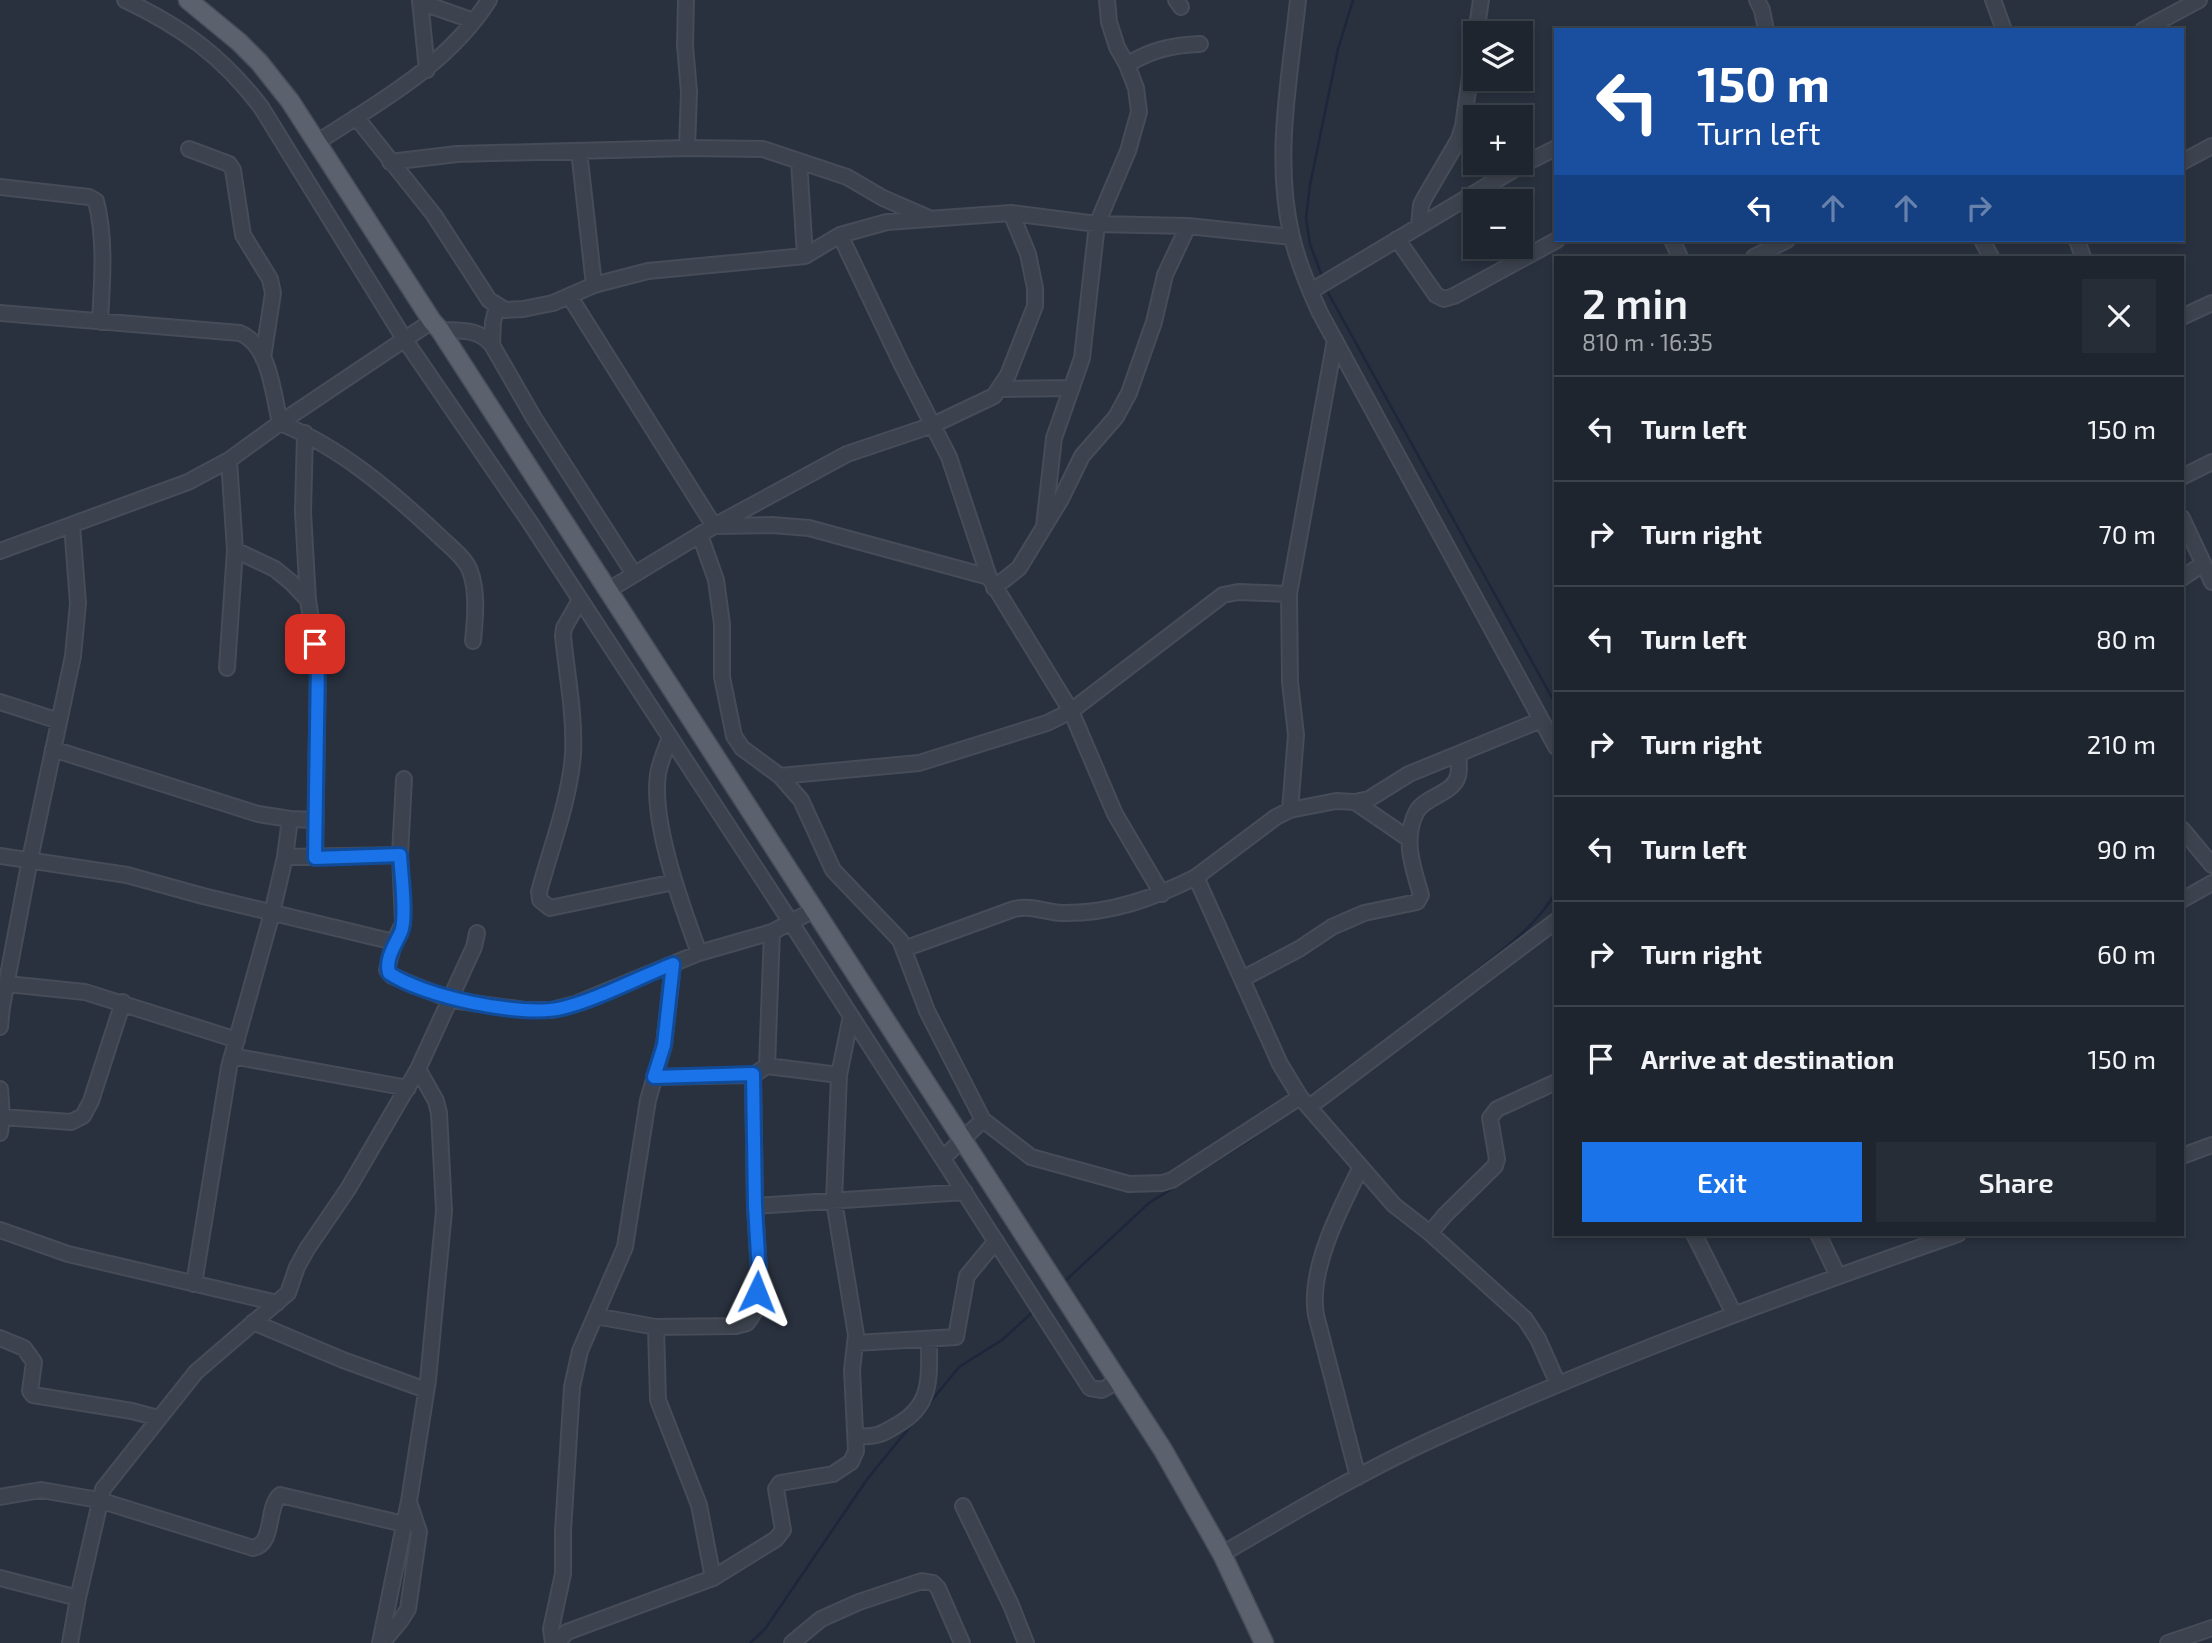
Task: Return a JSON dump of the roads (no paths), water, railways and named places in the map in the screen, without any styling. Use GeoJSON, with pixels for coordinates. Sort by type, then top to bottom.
{"type":"FeatureCollection","features":[{"type":"Feature","properties":{"kind":"main road"},"geometry":{"type":"LineString","coordinates":[[188,0],[230,33],[259,62],[290,101],[1163,1450],[1222,1554],[1264,1643]]}},
{"type":"Feature","properties":{"kind":"street"},"geometry":{"type":"LineString","coordinates":[[125,0],[196,39],[247,89],[261,107],[405,340],[670,737],[1090,1388],[1102,1390],[1118,1381]]}},
{"type":"Feature","properties":{"kind":"street"},"geometry":{"type":"LineString","coordinates":[[316,143],[427,70],[474,21],[489,0]]}},
{"type":"Feature","properties":{"kind":"street"},"geometry":{"type":"LineString","coordinates":[[685,0],[685,45],[690,92],[687,148]]}},
{"type":"Feature","properties":{"kind":"street"},"geometry":{"type":"LineString","coordinates":[[1044,526],[1054,438],[1082,358],[1097,224],[1128,151],[1139,112],[1136,88],[1113,34],[1107,0]]}},
{"type":"Feature","properties":{"kind":"street"},"geometry":{"type":"LineString","coordinates":[[1298,0],[1283,148],[1284,189],[1292,237],[1320,286],[1335,340],[1554,743]]}},
{"type":"Feature","properties":{"kind":"street"},"geometry":{"type":"LineString","coordinates":[[1478,21],[1481,0]]}},
{"type":"Feature","properties":{"kind":"street"},"geometry":{"type":"LineString","coordinates":[[1757,0],[1766,28]]}},
{"type":"Feature","properties":{"kind":"street"},"geometry":{"type":"LineString","coordinates":[[1993,0],[2003,28]]}},
{"type":"Feature","properties":{"kind":"street"},"geometry":{"type":"LineString","coordinates":[[2147,28],[2199,0]]}},
{"type":"Feature","properties":{"kind":"street"},"geometry":{"type":"LineString","coordinates":[[427,70],[420,1],[474,21]]}},
{"type":"Feature","properties":{"kind":"street"},"geometry":{"type":"LineString","coordinates":[[1128,65],[1142,55],[1162,49],[1200,44]]}},
{"type":"Feature","properties":{"kind":"street"},"geometry":{"type":"LineString","coordinates":[[1419,226],[1424,197],[1459,139],[1464,125],[1468,91]]}},
{"type":"Feature","properties":{"kind":"street"},"geometry":{"type":"LineString","coordinates":[[356,117],[433,215],[489,300],[505,310],[523,309],[570,297],[594,285],[648,271],[805,256],[840,235],[887,222],[1011,213],[1097,224],[1188,226],[1292,237]]}},
{"type":"Feature","properties":{"kind":"street"},"geometry":{"type":"LineString","coordinates":[[2184,161],[2212,146]]}},
{"type":"Feature","properties":{"kind":"street"},"geometry":{"type":"LineString","coordinates":[[390,162],[457,154],[687,148],[763,149],[846,177],[883,198],[931,219]]}},
{"type":"Feature","properties":{"kind":"street"},"geometry":{"type":"LineString","coordinates":[[189,149],[229,164],[233,170],[243,235],[270,279],[273,293],[263,358]]}},
{"type":"Feature","properties":{"kind":"street"},"geometry":{"type":"LineString","coordinates":[[1320,286],[1520,166],[1554,149]]}},
{"type":"Feature","properties":{"kind":"street"},"geometry":{"type":"LineString","coordinates":[[579,151],[594,285]]}},
{"type":"Feature","properties":{"kind":"street"},"geometry":{"type":"LineString","coordinates":[[799,162],[805,256]]}},
{"type":"Feature","properties":{"kind":"street"},"geometry":{"type":"LineString","coordinates":[[0,187],[89,197],[96,201],[100,219],[102,266],[100,322]]}},
{"type":"Feature","properties":{"kind":"street"},"geometry":{"type":"LineString","coordinates":[[607,591],[715,526],[847,454],[933,425],[988,400],[1000,389],[1008,376],[1035,306],[1035,288],[1028,254],[1011,213]]}},
{"type":"Feature","properties":{"kind":"street"},"geometry":{"type":"LineString","coordinates":[[715,526],[772,525],[808,528],[991,582],[1019,568],[1082,456],[1116,417],[1129,393],[1154,322],[1165,275],[1188,226]]}},
{"type":"Feature","properties":{"kind":"street"},"geometry":{"type":"LineString","coordinates":[[840,235],[949,457],[991,582],[1071,711],[1115,814],[1162,894]]}},
{"type":"Feature","properties":{"kind":"street"},"geometry":{"type":"LineString","coordinates":[[1397,239],[1436,295],[1444,299],[1554,242]]}},
{"type":"Feature","properties":{"kind":"street"},"geometry":{"type":"LineString","coordinates":[[1756,256],[1783,242]]}},
{"type":"Feature","properties":{"kind":"street"},"geometry":{"type":"LineString","coordinates":[[570,297],[715,526]]}},
{"type":"Feature","properties":{"kind":"street"},"geometry":{"type":"LineString","coordinates":[[2184,316],[2212,303]]}},
{"type":"Feature","properties":{"kind":"street"},"geometry":{"type":"LineString","coordinates":[[492,345],[497,307]]}},
{"type":"Feature","properties":{"kind":"street"},"geometry":{"type":"LineString","coordinates":[[0,313],[240,333],[249,337],[263,358],[280,423]]}},
{"type":"Feature","properties":{"kind":"street"},"geometry":{"type":"LineString","coordinates":[[0,551],[188,482],[229,460],[405,340],[436,325],[485,335],[534,418],[634,575]]}},
{"type":"Feature","properties":{"kind":"street"},"geometry":{"type":"LineString","coordinates":[[1290,810],[1296,735],[1290,681],[1289,594],[1335,340]]}},
{"type":"Feature","properties":{"kind":"street"},"geometry":{"type":"LineString","coordinates":[[1000,389],[1072,388]]}},
{"type":"Feature","properties":{"kind":"street"},"geometry":{"type":"LineString","coordinates":[[280,423],[305,433],[371,476],[457,552],[470,570],[475,607],[473,641]]}},
{"type":"Feature","properties":{"kind":"street"},"geometry":{"type":"LineString","coordinates":[[305,433],[303,512],[308,600],[318,663],[315,858]]}},
{"type":"Feature","properties":{"kind":"street"},"geometry":{"type":"LineString","coordinates":[[227,668],[234,550],[229,460]]}},
{"type":"Feature","properties":{"kind":"street"},"geometry":{"type":"LineString","coordinates":[[2184,476],[2212,462]]}},
{"type":"Feature","properties":{"kind":"street"},"geometry":{"type":"LineString","coordinates":[[2184,522],[2212,582]]}},
{"type":"Feature","properties":{"kind":"street"},"geometry":{"type":"LineString","coordinates":[[0,1027],[1,1007],[77,629],[78,603],[72,525]]}},
{"type":"Feature","properties":{"kind":"street"},"geometry":{"type":"LineString","coordinates":[[700,535],[716,580],[722,624],[722,677],[734,736],[743,748],[780,776],[801,800],[833,870],[895,934],[904,949],[927,1011],[983,1120],[1031,1157],[1124,1183],[1162,1184],[1172,1180],[1305,1102],[1554,922]]}},
{"type":"Feature","properties":{"kind":"street"},"geometry":{"type":"LineString","coordinates":[[234,550],[275,569],[308,600]]}},
{"type":"Feature","properties":{"kind":"street"},"geometry":{"type":"LineString","coordinates":[[2184,577],[2203,564]]}},
{"type":"Feature","properties":{"kind":"street"},"geometry":{"type":"LineString","coordinates":[[780,776],[919,763],[1047,723],[1071,711],[1223,595],[1238,592],[1289,594]]}},
{"type":"Feature","properties":{"kind":"street"},"geometry":{"type":"LineString","coordinates":[[580,600],[564,628],[563,636],[573,721],[573,755],[564,807],[539,892],[540,901],[550,908],[674,883]]}},
{"type":"Feature","properties":{"kind":"street"},"geometry":{"type":"LineString","coordinates":[[0,702],[59,721]]}},
{"type":"Feature","properties":{"kind":"street"},"geometry":{"type":"LineString","coordinates":[[904,949],[1027,906],[1059,913],[1079,912],[1111,908],[1162,894],[1196,877],[1276,817],[1290,810],[1336,801],[1355,802],[1375,796],[1409,774],[1541,720]]}},
{"type":"Feature","properties":{"kind":"street"},"geometry":{"type":"LineString","coordinates":[[670,737],[658,773],[658,807],[674,883],[699,953]]}},
{"type":"Feature","properties":{"kind":"street"},"geometry":{"type":"LineString","coordinates":[[53,749],[258,814],[316,820]]}},
{"type":"Feature","properties":{"kind":"street"},"geometry":{"type":"LineString","coordinates":[[1242,979],[1299,949],[1332,927],[1364,913],[1418,902],[1421,895],[1410,858],[1409,839],[1418,809],[1453,783],[1458,776],[1459,754]]}},
{"type":"Feature","properties":{"kind":"street"},"geometry":{"type":"LineString","coordinates":[[404,779],[400,855],[403,923],[387,966],[389,973],[451,1000],[525,1010],[552,1010],[575,1004],[699,953],[772,932],[814,910]]}},
{"type":"Feature","properties":{"kind":"street"},"geometry":{"type":"LineString","coordinates":[[1355,802],[1409,839]]}},
{"type":"Feature","properties":{"kind":"street"},"geometry":{"type":"LineString","coordinates":[[194,1283],[232,1056],[272,913],[285,857],[290,819]]}},
{"type":"Feature","properties":{"kind":"street"},"geometry":{"type":"LineString","coordinates":[[2184,831],[2212,865]]}},
{"type":"Feature","properties":{"kind":"street"},"geometry":{"type":"LineString","coordinates":[[285,857],[400,855]]}},
{"type":"Feature","properties":{"kind":"street"},"geometry":{"type":"LineString","coordinates":[[0,856],[128,875],[394,942]]}},
{"type":"Feature","properties":{"kind":"street"},"geometry":{"type":"LineString","coordinates":[[1196,877],[1280,1065],[1305,1102],[1394,1205],[1430,1233],[1525,1319],[1538,1339],[1558,1384]]}},
{"type":"Feature","properties":{"kind":"street"},"geometry":{"type":"LineString","coordinates":[[2184,899],[2212,883]]}},
{"type":"Feature","properties":{"kind":"street"},"geometry":{"type":"LineString","coordinates":[[766,1066],[772,932]]}},
{"type":"Feature","properties":{"kind":"street"},"geometry":{"type":"LineString","coordinates":[[71,1643],[99,1500],[107,1483],[196,1372],[288,1293],[307,1249],[348,1189],[418,1069],[474,947],[477,933]]}},
{"type":"Feature","properties":{"kind":"street"},"geometry":{"type":"LineString","coordinates":[[673,964],[664,1045],[654,1077],[637,1162],[625,1247],[580,1351],[572,1387],[563,1574],[551,1629],[555,1643],[567,1632],[713,1578],[782,1534],[776,1489],[780,1483],[833,1474],[854,1457],[857,1436],[852,1370],[855,1327],[834,1201],[839,1075],[851,1016]]}},
{"type":"Feature","properties":{"kind":"street"},"geometry":{"type":"LineString","coordinates":[[7,984],[78,991],[237,1040]]}},
{"type":"Feature","properties":{"kind":"street"},"geometry":{"type":"LineString","coordinates":[[2,1117],[71,1122],[83,1116],[91,1101],[123,1003]]}},
{"type":"Feature","properties":{"kind":"street"},"geometry":{"type":"LineString","coordinates":[[232,1056],[408,1088]]}},
{"type":"Feature","properties":{"kind":"street"},"geometry":{"type":"LineString","coordinates":[[654,1077],[753,1074],[766,1066],[839,1075]]}},
{"type":"Feature","properties":{"kind":"street"},"geometry":{"type":"LineString","coordinates":[[381,1643],[426,1390],[444,1203],[438,1106],[418,1069]]}},
{"type":"Feature","properties":{"kind":"street"},"geometry":{"type":"LineString","coordinates":[[595,1316],[656,1327],[736,1325],[752,1320],[759,1272],[753,1074]]}},
{"type":"Feature","properties":{"kind":"street"},"geometry":{"type":"LineString","coordinates":[[1430,1233],[1495,1166],[1497,1159],[1490,1118],[1497,1109],[1554,1083]]}},
{"type":"Feature","properties":{"kind":"street"},"geometry":{"type":"LineString","coordinates":[[0,1089],[0,1133]]}},
{"type":"Feature","properties":{"kind":"street"},"geometry":{"type":"LineString","coordinates":[[943,1158],[983,1120]]}},
{"type":"Feature","properties":{"kind":"street"},"geometry":{"type":"LineString","coordinates":[[2184,1155],[2212,1145]]}},
{"type":"Feature","properties":{"kind":"street"},"geometry":{"type":"LineString","coordinates":[[1357,1477],[1316,1315],[1314,1297],[1331,1229],[1361,1167]]}},
{"type":"Feature","properties":{"kind":"street"},"geometry":{"type":"LineString","coordinates":[[755,1206],[965,1192]]}},
{"type":"Feature","properties":{"kind":"street"},"geometry":{"type":"LineString","coordinates":[[0,1230],[68,1254],[277,1303]]}},
{"type":"Feature","properties":{"kind":"street"},"geometry":{"type":"LineString","coordinates":[[1695,1236],[1734,1314]]}},
{"type":"Feature","properties":{"kind":"street"},"geometry":{"type":"LineString","coordinates":[[1819,1236],[1838,1276]]}},
{"type":"Feature","properties":{"kind":"street"},"geometry":{"type":"LineString","coordinates":[[1222,1554],[1357,1477],[1558,1384],[1734,1314],[1952,1236]]}},
{"type":"Feature","properties":{"kind":"street"},"geometry":{"type":"LineString","coordinates":[[855,1343],[957,1336],[967,1276],[996,1241]]}},
{"type":"Feature","properties":{"kind":"street"},"geometry":{"type":"LineString","coordinates":[[1809,1288],[1824,1272],[1827,1250]]}},
{"type":"Feature","properties":{"kind":"street"},"geometry":{"type":"LineString","coordinates":[[253,1322],[343,1360],[426,1390]]}},
{"type":"Feature","properties":{"kind":"street"},"geometry":{"type":"LineString","coordinates":[[656,1327],[658,1399],[699,1505],[713,1578]]}},
{"type":"Feature","properties":{"kind":"street"},"geometry":{"type":"LineString","coordinates":[[0,1338],[24,1348],[34,1362],[30,1388],[33,1395],[158,1418]]}},
{"type":"Feature","properties":{"kind":"street"},"geometry":{"type":"LineString","coordinates":[[857,1436],[878,1436],[909,1418],[919,1408],[928,1382],[929,1340]]}},
{"type":"Feature","properties":{"kind":"street"},"geometry":{"type":"LineString","coordinates":[[0,1497],[41,1490],[99,1500],[253,1548],[259,1547],[265,1540],[275,1502],[280,1495],[404,1524]]}},
{"type":"Feature","properties":{"kind":"street"},"geometry":{"type":"LineString","coordinates":[[381,1643],[408,1609],[419,1532],[408,1501]]}},
{"type":"Feature","properties":{"kind":"street"},"geometry":{"type":"LineString","coordinates":[[963,1506],[1011,1605],[1026,1643]]}},
{"type":"Feature","properties":{"kind":"street"},"geometry":{"type":"LineString","coordinates":[[0,1578],[78,1598]]}},
{"type":"Feature","properties":{"kind":"street"},"geometry":{"type":"LineString","coordinates":[[792,1643],[821,1619],[859,1602],[922,1581],[938,1588],[962,1643]]}},
{"type":"Feature","properties":{"kind":"street"},"geometry":{"type":"LineString","coordinates":[[2168,1643],[2212,1628]]}},
{"type":"Feature","properties":{"kind":"waterway"},"geometry":{"type":"LineString","coordinates":[[1323,279],[1310,244],[1306,218],[1310,185],[1338,49],[1353,0]]}},
{"type":"Feature","properties":{"kind":"waterway"},"geometry":{"type":"LineString","coordinates":[[1326,289],[1554,701]]}},
{"type":"Feature","properties":{"kind":"waterway"},"geometry":{"type":"LineString","coordinates":[[1310,1096],[1505,948],[1528,928],[1554,895]]}},
{"type":"Feature","properties":{"kind":"waterway"},"geometry":{"type":"LineString","coordinates":[[1064,1282],[1149,1203],[1275,1122]]}},
{"type":"Feature","properties":{"kind":"waterway"},"geometry":{"type":"LineString","coordinates":[[750,1643],[765,1629],[868,1478],[959,1367],[1002,1340],[1035,1310]]}}]}
